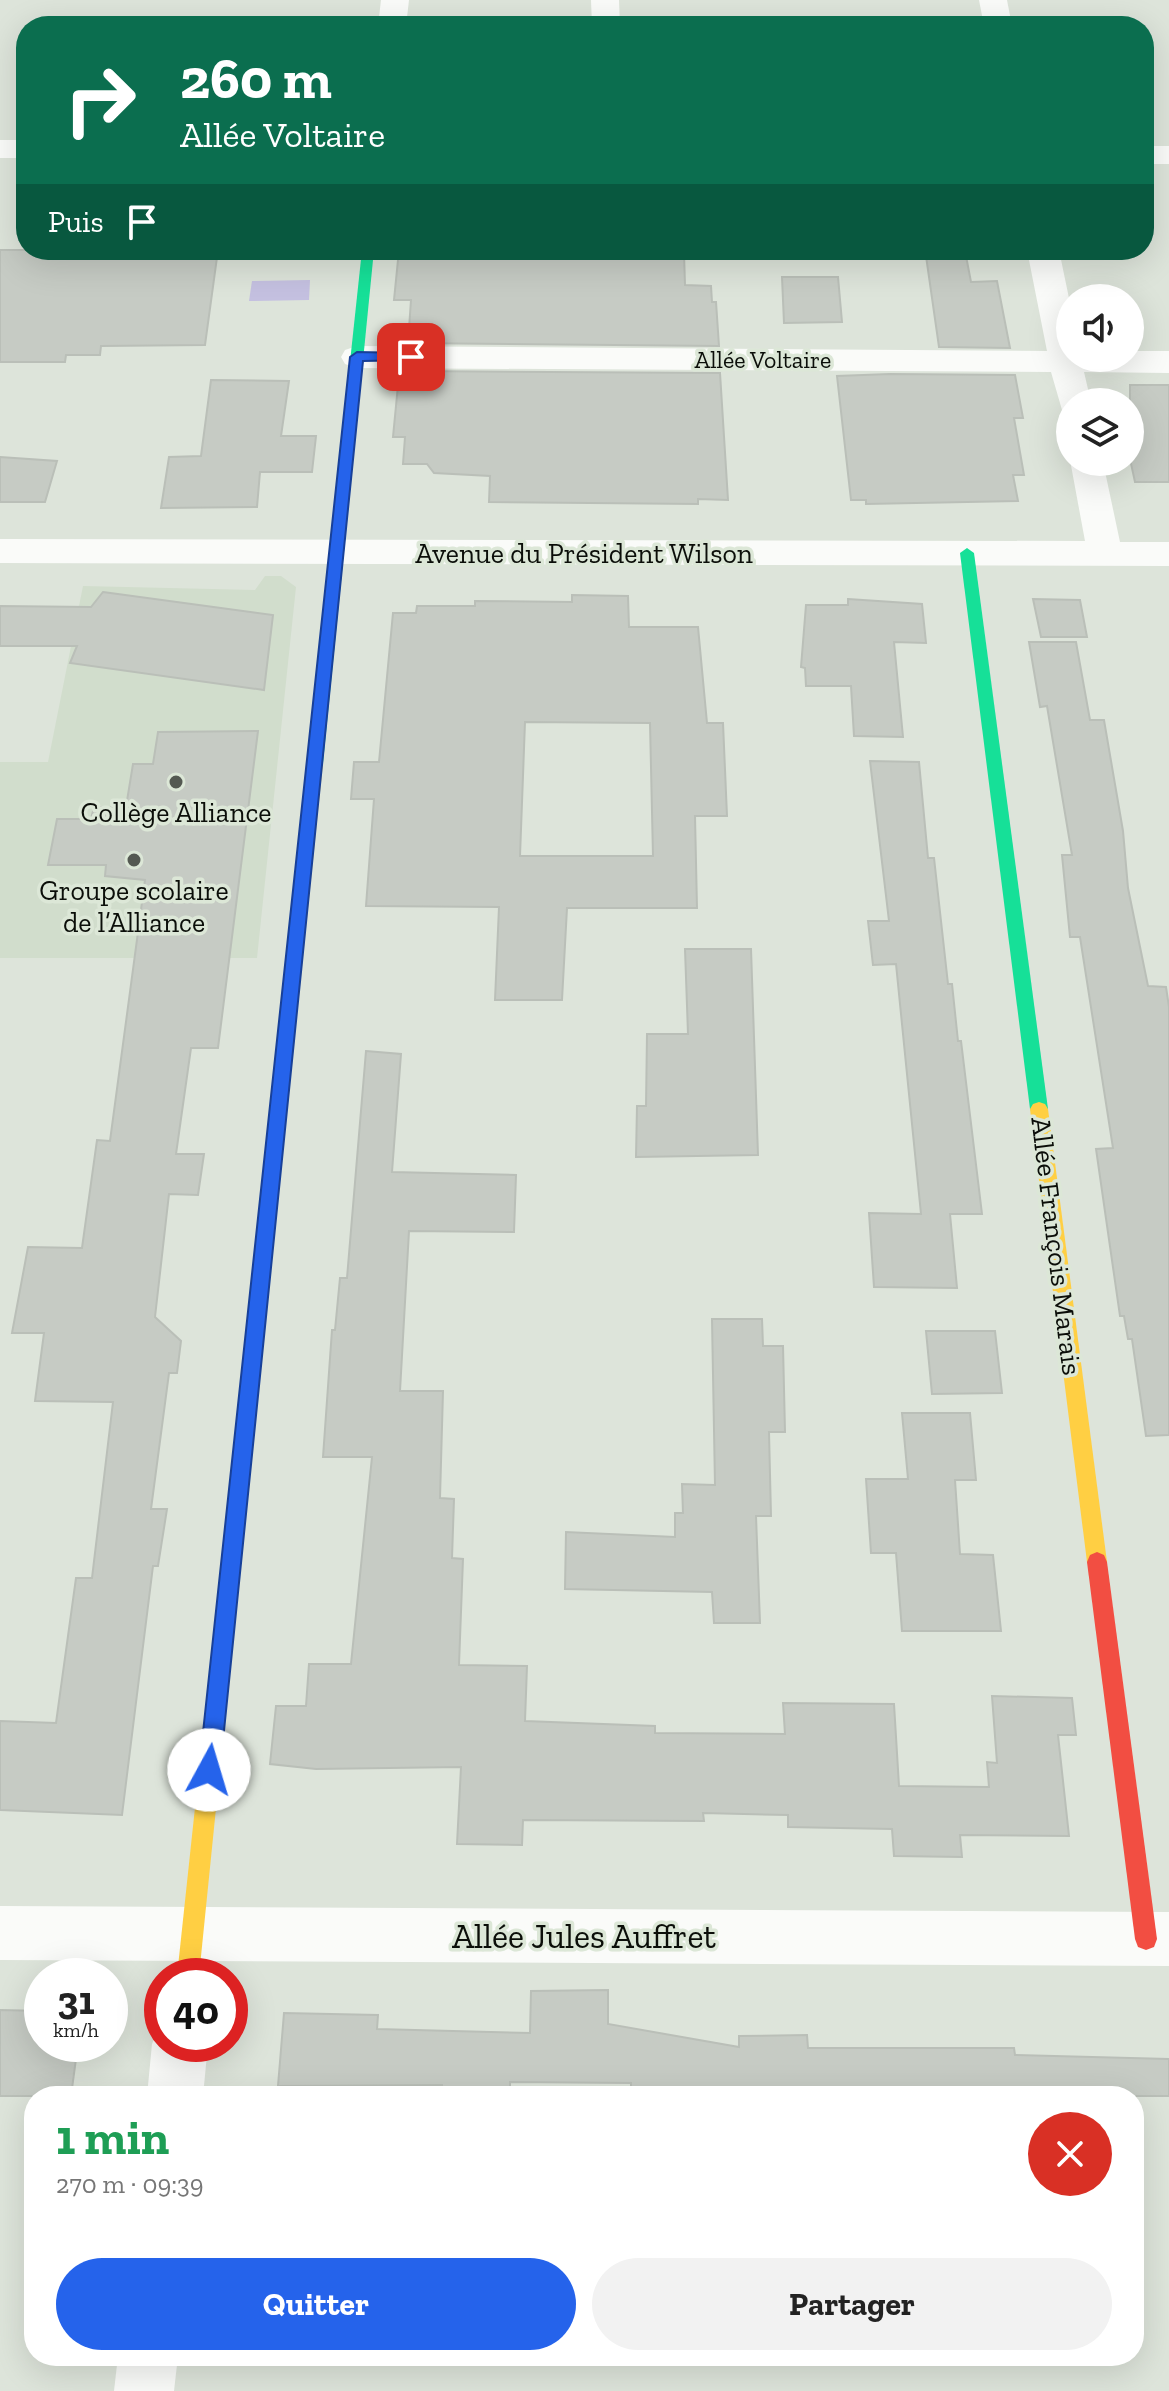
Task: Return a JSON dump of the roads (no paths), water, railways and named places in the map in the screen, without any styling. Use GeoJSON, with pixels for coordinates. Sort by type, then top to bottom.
{"type":"FeatureCollection","features":[{"type":"Feature","properties":{"kind":"street"},"geometry":{"type":"LineString","coordinates":[[190,1955],[367,260]]}},
{"type":"Feature","properties":{"kind":"street"},"geometry":{"type":"LineString","coordinates":[[1045,260],[1056,313]]}},
{"type":"Feature","properties":{"kind":"street","name":"Allée Voltaire"},"geometry":{"type":"LineString","coordinates":[[357,357],[1056,362]]}},
{"type":"Feature","properties":{"kind":"street","name":"Allée Voltaire"},"geometry":{"type":"LineString","coordinates":[[1144,362],[1169,362]]}},
{"type":"Feature","properties":{"kind":"street"},"geometry":{"type":"LineString","coordinates":[[1089,476],[1105,554]]}},
{"type":"Feature","properties":{"kind":"street","name":"Avenue du Président Wilson"},"geometry":{"type":"LineString","coordinates":[[0,551],[1169,554]]}},
{"type":"Feature","properties":{"kind":"street","name":"Allée François Marais"},"geometry":{"type":"LineString","coordinates":[[967,553],[1158,1939]]}},
{"type":"Feature","properties":{"kind":"street","name":"Allée Jules Auffret"},"geometry":{"type":"LineString","coordinates":[[0,1933],[190,1955],[1158,1939]]}},
{"type":"Feature","properties":{"kind":"street"},"geometry":{"type":"LineString","coordinates":[[176,2086],[178,2062]]}},
{"type":"Feature","properties":{"kind":"street"},"geometry":{"type":"LineString","coordinates":[[144,2391],[147,2366]]}},
{"type":"Feature","properties":{"kind":"place","name":"Collège Alliance"},"geometry":{"type":"Point","coordinates":[176,782]}},
{"type":"Feature","properties":{"kind":"place","name":"Groupe scolaire de l’Alliance"},"geometry":{"type":"Point","coordinates":[134,860]}}]}
